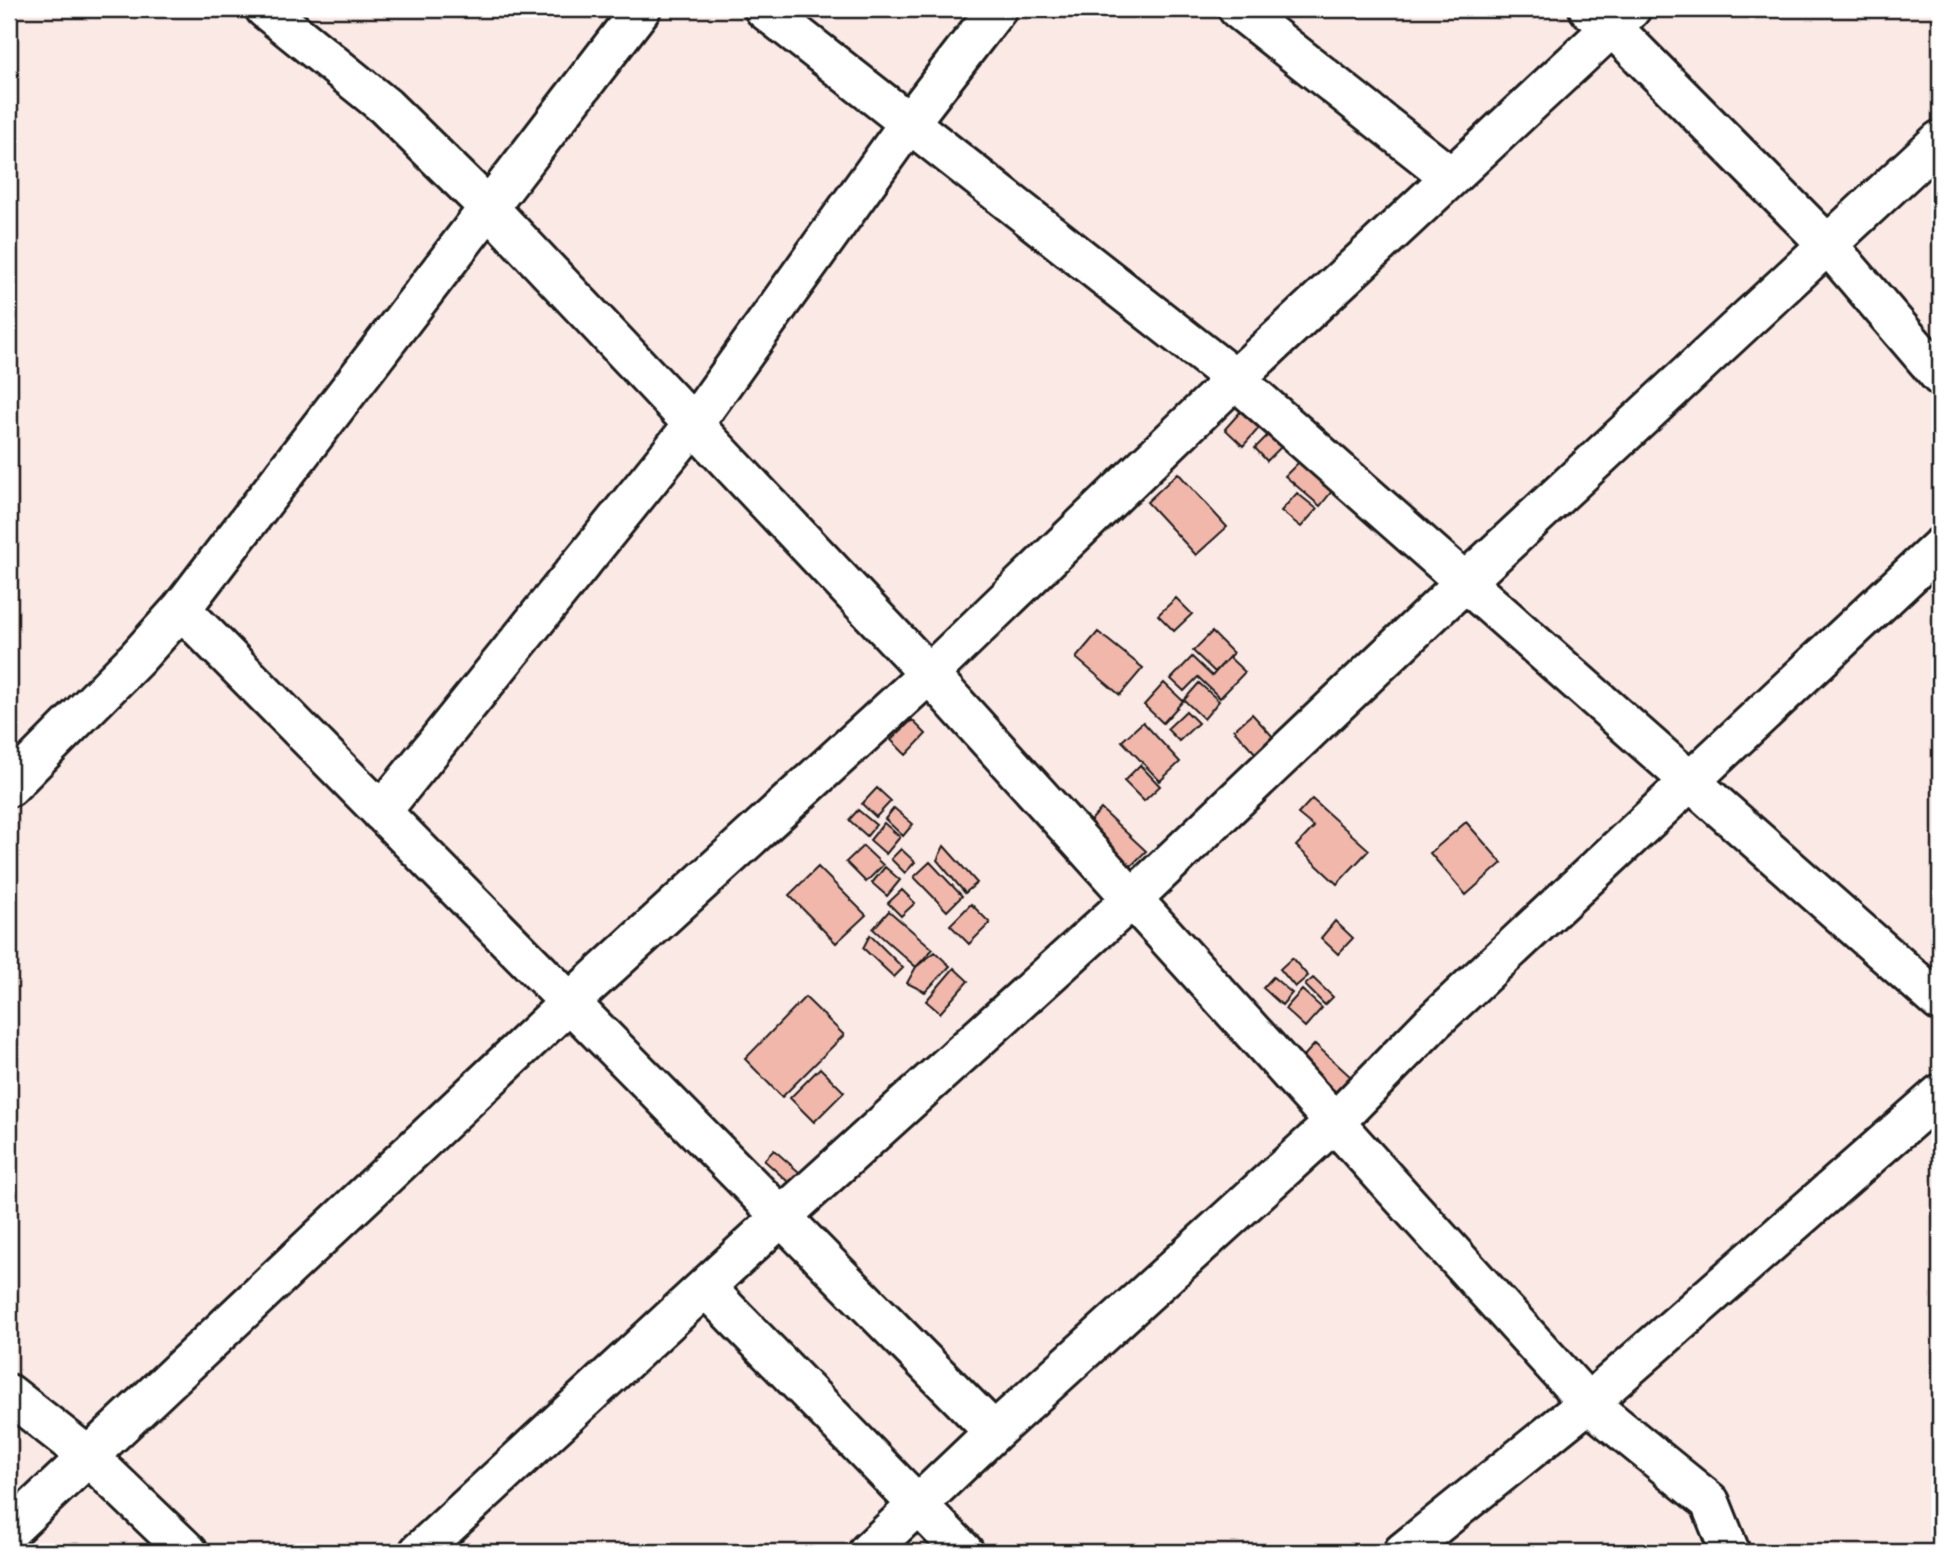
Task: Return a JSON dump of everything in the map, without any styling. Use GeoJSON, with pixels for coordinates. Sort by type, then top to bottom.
{"type":"FeatureCollection","features":[{"type":"Feature","properties":{"kind":"street"},"geometry":{"type":"LineString","coordinates":[[265,9],[385,106],[488,207],[929,674],[1588,1403],[1710,1502],[1730,1552]]}},
{"type":"Feature","properties":{"kind":"street"},"geometry":{"type":"LineString","coordinates":[[9,787],[137,658],[181,609],[641,9]]}},
{"type":"Feature","properties":{"kind":"street"},"geometry":{"type":"LineString","coordinates":[[764,9],[1235,379],[1940,1002]]}},
{"type":"Feature","properties":{"kind":"street"},"geometry":{"type":"LineString","coordinates":[[381,812],[693,425],[909,123],[997,9]]}},
{"type":"Feature","properties":{"kind":"street"},"geometry":{"type":"LineString","coordinates":[[1238,9],[1451,177]]}},
{"type":"Feature","properties":{"kind":"street"},"geometry":{"type":"LineString","coordinates":[[9,1531],[570,1002],[929,674],[1235,379],[1451,177],[1611,15],[1828,245],[1940,376]]}},
{"type":"Feature","properties":{"kind":"street"},"geometry":{"type":"LineString","coordinates":[[419,1552],[781,1217],[1132,899],[1465,582],[1940,140]]}},
{"type":"Feature","properties":{"kind":"street"},"geometry":{"type":"LineString","coordinates":[[868,1552],[994,1432],[1335,1122],[1433,1022],[1940,547]]}},
{"type":"Feature","properties":{"kind":"street"},"geometry":{"type":"LineString","coordinates":[[181,609],[994,1432]]}},
{"type":"Feature","properties":{"kind":"street"},"geometry":{"type":"LineString","coordinates":[[1403,1552],[1588,1403],[1940,1094]]}},
{"type":"Feature","properties":{"kind":"street"},"geometry":{"type":"LineString","coordinates":[[706,1288],[964,1552]]}},
{"type":"Feature","properties":{"kind":"street"},"geometry":{"type":"LineString","coordinates":[[9,1394],[89,1457],[188,1552]]}},
{"type":"Feature","properties":{"kind":"building"},"geometry":{"type":"Polygon","coordinates":[[[1242,410],[1260,427],[1243,446],[1225,429],[1242,410]]]}},
{"type":"Feature","properties":{"kind":"building"},"geometry":{"type":"Polygon","coordinates":[[[1269,434],[1282,446],[1267,461],[1255,448],[1269,434]]]}},
{"type":"Feature","properties":{"kind":"building"},"geometry":{"type":"Polygon","coordinates":[[[1299,462],[1332,491],[1320,506],[1285,476],[1299,462]]]}},
{"type":"Feature","properties":{"kind":"building"},"geometry":{"type":"Polygon","coordinates":[[[1178,473],[1227,527],[1196,555],[1147,502],[1178,473]]]}},
{"type":"Feature","properties":{"kind":"building"},"geometry":{"type":"Polygon","coordinates":[[[1297,493],[1317,509],[1301,527],[1281,511],[1297,493]]]}},
{"type":"Feature","properties":{"kind":"building"},"geometry":{"type":"Polygon","coordinates":[[[1176,598],[1192,614],[1174,631],[1158,615],[1176,598]]]}},
{"type":"Feature","properties":{"kind":"building"},"geometry":{"type":"Polygon","coordinates":[[[1098,632],[1143,668],[1120,695],[1076,658],[1098,632]]]}},
{"type":"Feature","properties":{"kind":"building"},"geometry":{"type":"Polygon","coordinates":[[[1212,632],[1233,653],[1215,672],[1193,651],[1212,632]]]}},
{"type":"Feature","properties":{"kind":"building"},"geometry":{"type":"Polygon","coordinates":[[[1192,657],[1212,676],[1229,657],[1245,672],[1220,698],[1198,677],[1184,691],[1171,679],[1192,657]]]}},
{"type":"Feature","properties":{"kind":"building"},"geometry":{"type":"Polygon","coordinates":[[[1164,683],[1183,701],[1163,723],[1144,705],[1164,683]]]}},
{"type":"Feature","properties":{"kind":"building"},"geometry":{"type":"Polygon","coordinates":[[[1199,683],[1219,701],[1204,719],[1184,700],[1199,683]]]}},
{"type":"Feature","properties":{"kind":"building"},"geometry":{"type":"Polygon","coordinates":[[[1186,711],[1198,723],[1179,741],[1167,729],[1186,711]]]}},
{"type":"Feature","properties":{"kind":"building"},"geometry":{"type":"Polygon","coordinates":[[[1252,714],[1275,739],[1257,755],[1234,730],[1252,714]]]}},
{"type":"Feature","properties":{"kind":"building"},"geometry":{"type":"Polygon","coordinates":[[[912,720],[926,734],[906,755],[891,740],[912,720]]]}},
{"type":"Feature","properties":{"kind":"building"},"geometry":{"type":"Polygon","coordinates":[[[1143,722],[1180,762],[1160,781],[1122,741],[1143,722]]]}},
{"type":"Feature","properties":{"kind":"building"},"geometry":{"type":"Polygon","coordinates":[[[1140,765],[1160,786],[1144,801],[1124,781],[1140,765]]]}},
{"type":"Feature","properties":{"kind":"building"},"geometry":{"type":"Polygon","coordinates":[[[877,788],[891,801],[876,817],[862,804],[877,788]]]}},
{"type":"Feature","properties":{"kind":"building"},"geometry":{"type":"Polygon","coordinates":[[[1312,799],[1369,850],[1337,884],[1296,846],[1314,827],[1298,814],[1312,799]]]}},
{"type":"Feature","properties":{"kind":"building"},"geometry":{"type":"Polygon","coordinates":[[[894,808],[913,824],[903,836],[885,819],[894,808]]]}},
{"type":"Feature","properties":{"kind":"building"},"geometry":{"type":"Polygon","coordinates":[[[1101,809],[1146,851],[1129,868],[1086,826],[1101,809]]]}},
{"type":"Feature","properties":{"kind":"building"},"geometry":{"type":"Polygon","coordinates":[[[858,810],[876,825],[867,836],[849,820],[858,810]]]}},
{"type":"Feature","properties":{"kind":"building"},"geometry":{"type":"Polygon","coordinates":[[[1466,822],[1502,863],[1466,895],[1430,853],[1466,822]]]}},
{"type":"Feature","properties":{"kind":"building"},"geometry":{"type":"Polygon","coordinates":[[[884,823],[900,837],[886,854],[870,840],[884,823]]]}},
{"type":"Feature","properties":{"kind":"building"},"geometry":{"type":"Polygon","coordinates":[[[863,846],[883,865],[866,882],[846,862],[863,846]]]}},
{"type":"Feature","properties":{"kind":"building"},"geometry":{"type":"Polygon","coordinates":[[[944,846],[977,883],[965,893],[937,860],[944,846]]]}},
{"type":"Feature","properties":{"kind":"building"},"geometry":{"type":"Polygon","coordinates":[[[901,849],[915,862],[905,873],[891,859],[901,849]]]}},
{"type":"Feature","properties":{"kind":"building"},"geometry":{"type":"Polygon","coordinates":[[[930,862],[962,896],[947,911],[914,877],[930,862]]]}},
{"type":"Feature","properties":{"kind":"building"},"geometry":{"type":"Polygon","coordinates":[[[818,867],[866,915],[836,943],[789,895],[818,867]]]}},
{"type":"Feature","properties":{"kind":"building"},"geometry":{"type":"Polygon","coordinates":[[[885,867],[900,880],[887,896],[872,883],[885,867]]]}},
{"type":"Feature","properties":{"kind":"building"},"geometry":{"type":"Polygon","coordinates":[[[902,890],[915,903],[901,916],[888,903],[902,890]]]}},
{"type":"Feature","properties":{"kind":"building"},"geometry":{"type":"Polygon","coordinates":[[[971,904],[990,923],[969,944],[950,925],[971,904]]]}},
{"type":"Feature","properties":{"kind":"building"},"geometry":{"type":"Polygon","coordinates":[[[889,911],[933,949],[916,967],[873,929],[889,911]]]}},
{"type":"Feature","properties":{"kind":"building"},"geometry":{"type":"Polygon","coordinates":[[[1335,921],[1353,938],[1338,954],[1321,938],[1335,921]]]}},
{"type":"Feature","properties":{"kind":"building"},"geometry":{"type":"Polygon","coordinates":[[[870,935],[903,968],[894,977],[863,948],[870,935]]]}},
{"type":"Feature","properties":{"kind":"building"},"geometry":{"type":"Polygon","coordinates":[[[935,952],[950,966],[925,992],[907,983],[916,967],[935,952]]]}},
{"type":"Feature","properties":{"kind":"building"},"geometry":{"type":"Polygon","coordinates":[[[1292,958],[1308,976],[1295,987],[1280,969],[1292,958]]]}},
{"type":"Feature","properties":{"kind":"building"},"geometry":{"type":"Polygon","coordinates":[[[954,968],[968,981],[940,1013],[926,1001],[954,968]]]}},
{"type":"Feature","properties":{"kind":"building"},"geometry":{"type":"Polygon","coordinates":[[[1273,977],[1292,993],[1282,1005],[1263,988],[1273,977]]]}},
{"type":"Feature","properties":{"kind":"building"},"geometry":{"type":"Polygon","coordinates":[[[1313,978],[1333,997],[1325,1005],[1305,985],[1313,978]]]}},
{"type":"Feature","properties":{"kind":"building"},"geometry":{"type":"Polygon","coordinates":[[[1302,990],[1322,1008],[1305,1027],[1285,1009],[1302,990]]]}},
{"type":"Feature","properties":{"kind":"building"},"geometry":{"type":"Polygon","coordinates":[[[805,997],[844,1035],[782,1097],[745,1059],[805,997]]]}},
{"type":"Feature","properties":{"kind":"building"},"geometry":{"type":"Polygon","coordinates":[[[1315,1044],[1351,1077],[1337,1093],[1301,1059],[1315,1044]]]}},
{"type":"Feature","properties":{"kind":"building"},"geometry":{"type":"Polygon","coordinates":[[[820,1068],[844,1092],[814,1122],[790,1098],[820,1068]]]}},
{"type":"Feature","properties":{"kind":"building"},"geometry":{"type":"Polygon","coordinates":[[[774,1150],[807,1179],[797,1190],[764,1160],[774,1150]]]}}]}
